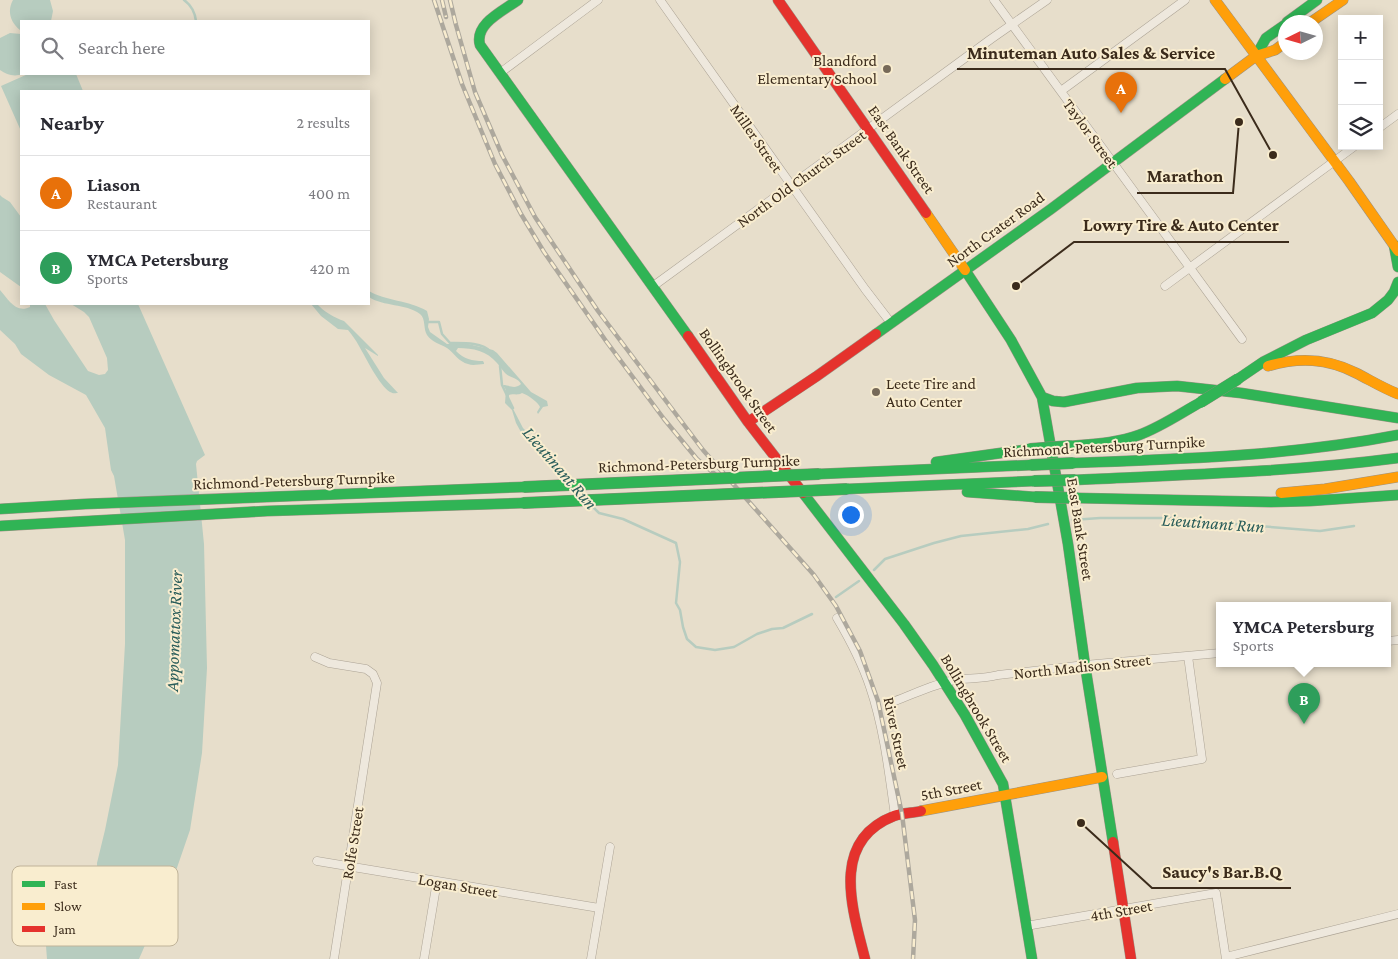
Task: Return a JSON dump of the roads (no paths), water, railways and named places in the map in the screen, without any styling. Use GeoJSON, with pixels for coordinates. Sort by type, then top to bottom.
{"type":"FeatureCollection","features":[{"type":"Feature","properties":{"kind":"main road","name":"Bollingbrook Street"},"geometry":{"type":"LineString","coordinates":[[518,0],[480,30],[478,40],[480,45],[748,422],[904,624],[970,723],[1006,795],[1032,959]]}},
{"type":"Feature","properties":{"kind":"main road","name":"East Bank Street"},"geometry":{"type":"LineString","coordinates":[[778,0],[965,270],[1011,340],[1042,397],[1068,544],[1131,959]]}},
{"type":"Feature","properties":{"kind":"main road"},"geometry":{"type":"LineString","coordinates":[[1215,0],[1396,248],[1398,267]]}},
{"type":"Feature","properties":{"kind":"main road"},"geometry":{"type":"LineString","coordinates":[[1297,15],[1317,0]]}},
{"type":"Feature","properties":{"kind":"main road"},"geometry":{"type":"LineString","coordinates":[[1321,15],[1343,0]]}},
{"type":"Feature","properties":{"kind":"main road"},"geometry":{"type":"LineString","coordinates":[[1256,56],[1266,38],[1278,29]]}},
{"type":"Feature","properties":{"kind":"main road"},"geometry":{"type":"LineString","coordinates":[[1256,56],[1278,48]]}},
{"type":"Feature","properties":{"kind":"main road","name":"North Crater Road"},"geometry":{"type":"LineString","coordinates":[[748,422],[965,270],[1256,56]]}},
{"type":"Feature","properties":{"kind":"main road"},"geometry":{"type":"LineString","coordinates":[[846,473],[1118,440],[1136,436],[1201,402],[1263,362],[1298,344],[1372,313],[1392,296],[1398,282]]}},
{"type":"Feature","properties":{"kind":"main road"},"geometry":{"type":"LineString","coordinates":[[1238,379],[1278,363],[1300,359],[1317,360],[1349,369],[1398,394]]}},
{"type":"Feature","properties":{"kind":"main road"},"geometry":{"type":"LineString","coordinates":[[1042,397],[1064,402],[1137,388],[1177,386],[1241,393],[1398,418]]}},
{"type":"Feature","properties":{"kind":"main road","name":"Richmond-Petersburg Turnpike"},"geometry":{"type":"LineString","coordinates":[[0,510],[85,504],[1217,457],[1320,448],[1398,435]]}},
{"type":"Feature","properties":{"kind":"main road","name":"Richmond-Petersburg Turnpike"},"geometry":{"type":"LineString","coordinates":[[0,526],[243,513],[1306,470],[1398,458]]}},
{"type":"Feature","properties":{"kind":"main road"},"geometry":{"type":"LineString","coordinates":[[1186,500],[1291,492],[1398,477]]}},
{"type":"Feature","properties":{"kind":"main road"},"geometry":{"type":"LineString","coordinates":[[899,487],[1035,497],[1271,502],[1398,495]]}},
{"type":"Feature","properties":{"kind":"main road","name":"5th Street"},"geometry":{"type":"LineString","coordinates":[[895,816],[1102,777]]}},
{"type":"Feature","properties":{"kind":"main road"},"geometry":{"type":"LineString","coordinates":[[865,959],[850,890],[849,875],[851,865],[860,844],[868,832],[895,816]]}},
{"type":"Feature","properties":{"kind":"street"},"geometry":{"type":"LineString","coordinates":[[500,74],[598,0]]}},
{"type":"Feature","properties":{"kind":"street","name":"Miller Street"},"geometry":{"type":"LineString","coordinates":[[660,0],[859,282],[891,323]]}},
{"type":"Feature","properties":{"kind":"street","name":"Taylor Street"},"geometry":{"type":"LineString","coordinates":[[994,0],[1242,339]]}},
{"type":"Feature","properties":{"kind":"street","name":"North Old Church Street"},"geometry":{"type":"LineString","coordinates":[[652,287],[1047,0]]}},
{"type":"Feature","properties":{"kind":"street"},"geometry":{"type":"LineString","coordinates":[[1061,91],[1185,0]]}},
{"type":"Feature","properties":{"kind":"street"},"geometry":{"type":"LineString","coordinates":[[1383,125],[1398,114]]}},
{"type":"Feature","properties":{"kind":"street"},"geometry":{"type":"LineString","coordinates":[[1165,286],[1350,150]]}},
{"type":"Feature","properties":{"kind":"street","name":"River Street"},"geometry":{"type":"LineString","coordinates":[[838,618],[861,663],[872,694],[886,757],[895,816]]}},
{"type":"Feature","properties":{"kind":"street","name":"North Madison Street"},"geometry":{"type":"LineString","coordinates":[[895,701],[956,680],[989,678],[1085,665],[1216,653]]}},
{"type":"Feature","properties":{"kind":"street"},"geometry":{"type":"LineString","coordinates":[[1117,774],[1202,758],[1188,656]]}},
{"type":"Feature","properties":{"kind":"street","name":"Rolfe Street"},"geometry":{"type":"LineString","coordinates":[[315,658],[329,663],[366,670],[373,674],[377,683],[334,959]]}},
{"type":"Feature","properties":{"kind":"street"},"geometry":{"type":"LineString","coordinates":[[591,959],[610,847]]}},
{"type":"Feature","properties":{"kind":"street","name":"Logan Street"},"geometry":{"type":"LineString","coordinates":[[317,860],[348,867],[599,908]]}},
{"type":"Feature","properties":{"kind":"street"},"geometry":{"type":"LineString","coordinates":[[424,959],[437,881]]}},
{"type":"Feature","properties":{"kind":"street","name":"4th Street"},"geometry":{"type":"LineString","coordinates":[[1026,926],[1216,893],[1226,958]]}},
{"type":"Feature","properties":{"kind":"street"},"geometry":{"type":"LineString","coordinates":[[1226,958],[1398,914]]}},
{"type":"Feature","properties":{"kind":"water"},"geometry":{"type":"Polygon","coordinates":[[[13,0],[50,0],[53,11],[51,20],[20,20],[20,30],[10,16],[13,0]]]}},
{"type":"Feature","properties":{"kind":"water"},"geometry":{"type":"Polygon","coordinates":[[[10,33],[20,34],[20,74],[11,75],[0,70],[0,38],[10,33]]]}},
{"type":"Feature","properties":{"kind":"water"},"geometry":{"type":"Polygon","coordinates":[[[26,75],[76,75],[83,90],[20,90],[20,129],[1,86],[26,75]]]}},
{"type":"Feature","properties":{"kind":"water"},"geometry":{"type":"Polygon","coordinates":[[[0,195],[10,202],[20,216],[20,286],[0,272],[0,195]]]}},
{"type":"Feature","properties":{"kind":"water","name":"Appomattox River"},"geometry":{"type":"Polygon","coordinates":[[[0,290],[9,301],[21,309],[30,307],[30,305],[46,305],[88,371],[99,375],[105,374],[108,370],[107,358],[89,317],[73,305],[138,305],[205,455],[196,464],[204,544],[207,668],[202,753],[190,830],[178,866],[97,866],[118,765],[125,644],[125,540],[114,476],[111,470],[105,428],[86,395],[49,375],[21,354],[15,344],[0,330],[0,290]]]}},
{"type":"Feature","properties":{"kind":"water"},"geometry":{"type":"Polygon","coordinates":[[[370,292],[382,297],[420,307],[427,311],[430,332],[447,344],[468,344],[493,350],[497,353],[531,392],[547,401],[548,406],[543,407],[538,414],[537,412],[540,407],[530,397],[522,393],[509,395],[509,401],[523,428],[546,451],[556,467],[550,467],[522,434],[512,410],[505,403],[506,390],[503,385],[516,387],[521,384],[519,382],[505,373],[489,356],[479,351],[458,348],[456,351],[462,356],[475,361],[483,361],[484,364],[472,365],[465,363],[447,348],[429,337],[420,314],[408,308],[370,298],[370,292]]]}},
{"type":"Feature","properties":{"kind":"water"},"geometry":{"type":"Polygon","coordinates":[[[312,305],[318,305],[329,314],[344,321],[378,355],[365,348],[384,378],[398,393],[390,392],[382,384],[348,330],[338,329],[321,316],[312,305]]]}},
{"type":"Feature","properties":{"kind":"water"},"geometry":{"type":"Polygon","coordinates":[[[46,946],[145,946],[139,959],[47,959],[46,946]]]}},
{"type":"Feature","properties":{"kind":"waterway","name":"Lieutinant Run"},"geometry":{"type":"LineString","coordinates":[[184,0],[192,9],[196,20]]}},
{"type":"Feature","properties":{"kind":"waterway","name":"Lieutinant Run"},"geometry":{"type":"LineString","coordinates":[[426,322],[439,322],[442,334],[450,343],[483,346],[491,352]]}},
{"type":"Feature","properties":{"kind":"waterway","name":"Lieutinant Run"},"geometry":{"type":"LineString","coordinates":[[500,366],[502,385],[513,408]]}},
{"type":"Feature","properties":{"kind":"waterway","name":"Lieutinant Run"},"geometry":{"type":"LineString","coordinates":[[553,465],[566,479]]}},
{"type":"Feature","properties":{"kind":"waterway","name":"Lieutinant Run"},"geometry":{"type":"LineString","coordinates":[[591,505],[599,513],[623,519],[676,543],[680,562],[676,603],[680,610],[687,639],[696,647],[715,650],[734,647],[757,634],[783,628],[812,614]]}},
{"type":"Feature","properties":{"kind":"waterway","name":"Lieutinant Run"},"geometry":{"type":"LineString","coordinates":[[1072,520],[1174,518],[1320,531],[1354,526]]}},
{"type":"Feature","properties":{"kind":"waterway","name":"Lieutinant Run"},"geometry":{"type":"LineString","coordinates":[[874,570],[885,559],[934,543],[961,536],[1028,529],[1048,524]]}},
{"type":"Feature","properties":{"kind":"waterway","name":"Lieutinant Run"},"geometry":{"type":"LineString","coordinates":[[836,597],[859,581]]}},
{"type":"Feature","properties":{"kind":"railway"},"geometry":{"type":"LineString","coordinates":[[434,0],[462,84],[495,164],[521,214],[544,252],[606,341],[664,419],[697,459],[723,481]]}},
{"type":"Feature","properties":{"kind":"railway"},"geometry":{"type":"LineString","coordinates":[[442,0],[446,17]]}},
{"type":"Feature","properties":{"kind":"railway"},"geometry":{"type":"LineString","coordinates":[[450,0],[475,92],[502,155],[535,217],[598,311],[703,450],[814,575],[836,606],[860,651],[878,701],[902,814],[915,920],[913,959]]}},
{"type":"Feature","properties":{"kind":"place","name":"Blandford Elementary School"},"geometry":{"type":"Point","coordinates":[887,69]}},
{"type":"Feature","properties":{"kind":"place","name":"Liason"},"geometry":{"type":"Point","coordinates":[1121,113]}},
{"type":"Feature","properties":{"kind":"place","name":"Marathon"},"geometry":{"type":"Point","coordinates":[1239,122]}},
{"type":"Feature","properties":{"kind":"place","name":"Minuteman Auto Sales & Service"},"geometry":{"type":"Point","coordinates":[1273,155]}},
{"type":"Feature","properties":{"kind":"place","name":"Lowry Tire & Auto Center"},"geometry":{"type":"Point","coordinates":[1016,286]}},
{"type":"Feature","properties":{"kind":"place","name":"Leete Tire and Auto Center"},"geometry":{"type":"Point","coordinates":[876,392]}},
{"type":"Feature","properties":{"kind":"place","name":"YMCA Petersburg"},"geometry":{"type":"Point","coordinates":[1304,724]}},
{"type":"Feature","properties":{"kind":"place","name":"Saucy's Bar.B.Q"},"geometry":{"type":"Point","coordinates":[1081,823]}}]}
